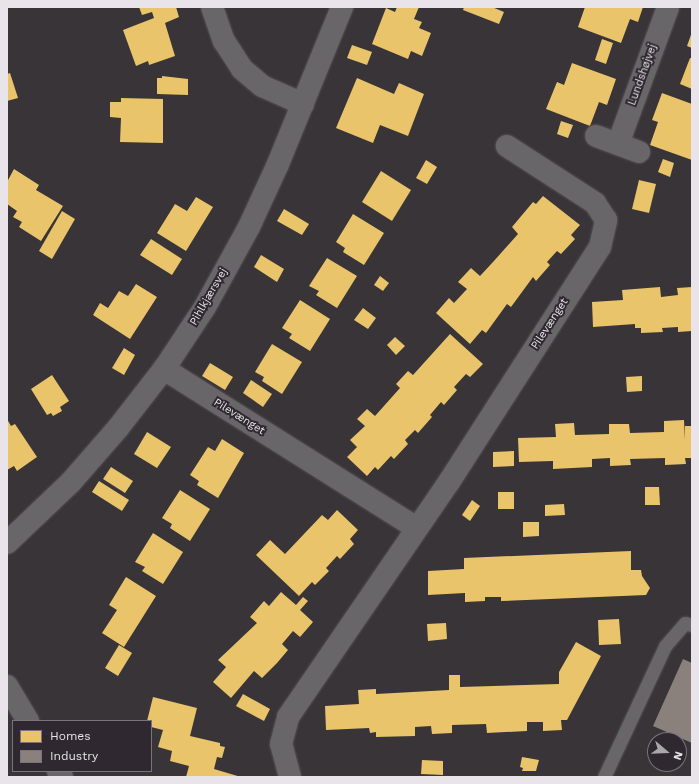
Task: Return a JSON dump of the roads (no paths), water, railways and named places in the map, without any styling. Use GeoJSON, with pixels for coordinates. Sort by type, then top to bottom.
{"type":"FeatureCollection","features":[{"type":"Feature","properties":{"kind":"street"},"geometry":{"type":"LineString","coordinates":[[212,7],[224,41],[242,69],[262,86],[303,104]]}},
{"type":"Feature","properties":{"kind":"street","name":"Pihlkjærsvej"},"geometry":{"type":"LineString","coordinates":[[7,543],[71,482],[118,428],[164,369],[205,307],[249,226],[303,104],[342,7]]}},
{"type":"Feature","properties":{"kind":"street","name":"Lundshøjvej"},"geometry":{"type":"LineString","coordinates":[[618,144],[668,7]]}},
{"type":"Feature","properties":{"kind":"street"},"geometry":{"type":"LineString","coordinates":[[596,136],[639,152]]}},
{"type":"Feature","properties":{"kind":"street","name":"Pilevænget"},"geometry":{"type":"LineString","coordinates":[[290,777],[281,744],[288,717],[453,476],[600,246],[606,220],[596,203],[507,146]]}},
{"type":"Feature","properties":{"kind":"street","name":"Pilevænget"},"geometry":{"type":"LineString","coordinates":[[164,369],[416,528]]}},
{"type":"Feature","properties":{"kind":"street"},"geometry":{"type":"LineString","coordinates":[[7,686],[27,720]]}},
{"type":"Feature","properties":{"kind":"lane"},"geometry":{"type":"LineString","coordinates":[[604,777],[665,646],[685,622],[692,625]]}}]}
